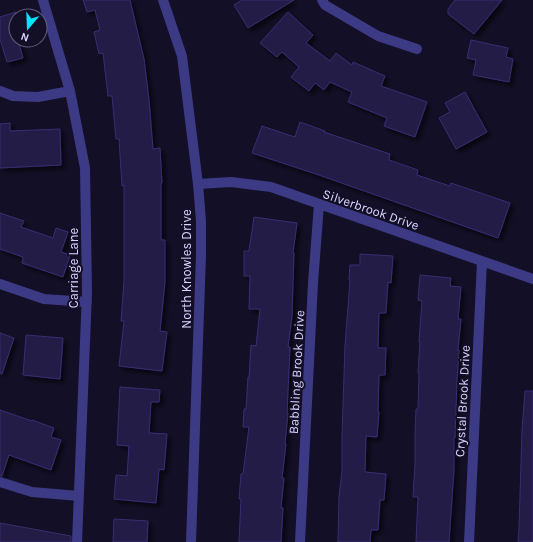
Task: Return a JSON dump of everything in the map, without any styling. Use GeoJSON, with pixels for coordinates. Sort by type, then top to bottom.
{"type":"FeatureCollection","features":[{"type":"Feature","properties":{"kind":"street","name":"Carriage Lane"},"geometry":{"type":"LineString","coordinates":[[43,0],[70,91],[85,168],[87,302],[77,542]]}},
{"type":"Feature","properties":{"kind":"street","name":"North Knowles Drive"},"geometry":{"type":"LineString","coordinates":[[164,0],[182,56],[198,184],[201,221],[191,542]]}},
{"type":"Feature","properties":{"kind":"street"},"geometry":{"type":"LineString","coordinates":[[322,0],[325,5],[378,36],[417,49]]}},
{"type":"Feature","properties":{"kind":"street"},"geometry":{"type":"LineString","coordinates":[[0,91],[13,96],[38,97],[70,91]]}},
{"type":"Feature","properties":{"kind":"street","name":"Silverbrook Drive"},"geometry":{"type":"LineString","coordinates":[[198,184],[231,182],[271,187],[533,279]]}},
{"type":"Feature","properties":{"kind":"street","name":"Babbling Brook Drive"},"geometry":{"type":"LineString","coordinates":[[300,542],[313,283],[319,204]]}},
{"type":"Feature","properties":{"kind":"street","name":"Crystal Brook Drive"},"geometry":{"type":"LineString","coordinates":[[469,542],[482,261]]}},
{"type":"Feature","properties":{"kind":"street"},"geometry":{"type":"LineString","coordinates":[[0,284],[44,299],[87,302]]}},
{"type":"Feature","properties":{"kind":"street"},"geometry":{"type":"LineString","coordinates":[[0,482],[32,492],[79,496]]}},
{"type":"Feature","properties":{"kind":"building"},"geometry":{"type":"Polygon","coordinates":[[[83,0],[130,0],[144,59],[153,149],[160,148],[162,183],[161,240],[165,240],[165,282],[160,331],[167,332],[162,371],[119,366],[124,321],[121,321],[124,281],[124,185],[122,186],[119,139],[116,139],[112,96],[108,96],[103,53],[99,54],[94,32],[100,30],[95,10],[87,12],[83,0]]]}},
{"type":"Feature","properties":{"kind":"building"},"geometry":{"type":"Polygon","coordinates":[[[242,0],[294,0],[248,28],[234,5],[242,0]]]}},
{"type":"Feature","properties":{"kind":"building"},"geometry":{"type":"Polygon","coordinates":[[[455,0],[502,0],[474,34],[448,14],[448,9],[455,0]]]}},
{"type":"Feature","properties":{"kind":"building"},"geometry":{"type":"Polygon","coordinates":[[[288,12],[313,35],[306,43],[330,61],[336,53],[352,65],[353,62],[385,76],[381,86],[427,102],[415,137],[384,126],[387,118],[348,102],[352,92],[330,82],[324,90],[315,83],[309,91],[291,77],[299,67],[282,52],[277,57],[260,43],[288,12]]]}},
{"type":"Feature","properties":{"kind":"building"},"geometry":{"type":"Polygon","coordinates":[[[8,14],[8,48],[20,48],[23,58],[7,62],[0,39],[0,17],[8,14]]]}},
{"type":"Feature","properties":{"kind":"building"},"geometry":{"type":"Polygon","coordinates":[[[471,40],[508,48],[506,57],[513,59],[509,82],[473,75],[476,60],[467,58],[471,40]]]}},
{"type":"Feature","properties":{"kind":"building"},"geometry":{"type":"Polygon","coordinates":[[[465,92],[487,132],[456,149],[439,118],[450,112],[445,103],[465,92]]]}},
{"type":"Feature","properties":{"kind":"building"},"geometry":{"type":"Polygon","coordinates":[[[300,122],[325,131],[324,132],[390,154],[389,160],[418,170],[417,175],[450,186],[451,183],[510,203],[498,238],[252,153],[262,126],[295,137],[300,122]]]}},
{"type":"Feature","properties":{"kind":"building"},"geometry":{"type":"Polygon","coordinates":[[[10,123],[10,131],[60,129],[61,165],[0,168],[0,124],[10,123]]]}},
{"type":"Feature","properties":{"kind":"building"},"geometry":{"type":"Polygon","coordinates":[[[0,213],[24,221],[21,227],[53,238],[56,228],[68,232],[61,252],[70,255],[63,277],[22,263],[23,257],[0,249],[0,213]]]}},
{"type":"Feature","properties":{"kind":"building"},"geometry":{"type":"Polygon","coordinates":[[[254,217],[297,223],[293,253],[292,316],[288,347],[290,347],[288,413],[282,478],[284,478],[281,508],[283,508],[281,542],[239,542],[241,499],[239,499],[241,474],[243,474],[249,427],[243,427],[244,409],[246,409],[251,345],[256,346],[260,309],[249,309],[250,276],[244,276],[244,251],[249,251],[254,217]]]}},
{"type":"Feature","properties":{"kind":"building"},"geometry":{"type":"Polygon","coordinates":[[[360,254],[393,256],[391,283],[388,282],[386,313],[379,313],[378,348],[386,348],[385,375],[379,375],[377,437],[366,436],[365,472],[386,474],[384,500],[380,500],[378,530],[371,530],[370,542],[338,542],[339,497],[342,471],[345,346],[350,265],[360,265],[360,254]]]}},
{"type":"Feature","properties":{"kind":"building"},"geometry":{"type":"Polygon","coordinates":[[[420,275],[451,278],[450,286],[461,287],[458,319],[461,319],[458,350],[454,470],[449,542],[416,542],[418,497],[413,497],[422,301],[418,300],[420,275]]]}},
{"type":"Feature","properties":{"kind":"building"},"geometry":{"type":"Polygon","coordinates":[[[0,333],[14,338],[2,374],[0,373],[0,333]]]}},
{"type":"Feature","properties":{"kind":"building"},"geometry":{"type":"Polygon","coordinates":[[[26,335],[63,338],[60,379],[23,375],[26,335]]]}},
{"type":"Feature","properties":{"kind":"building"},"geometry":{"type":"Polygon","coordinates":[[[120,387],[160,390],[159,402],[151,402],[149,433],[167,434],[164,470],[159,469],[156,503],[114,499],[116,475],[127,476],[129,446],[117,445],[120,387]]]}},
{"type":"Feature","properties":{"kind":"building"},"geometry":{"type":"Polygon","coordinates":[[[525,391],[533,391],[533,542],[518,542],[525,391]]]}},
{"type":"Feature","properties":{"kind":"building"},"geometry":{"type":"Polygon","coordinates":[[[0,410],[54,428],[51,437],[61,440],[51,470],[9,455],[2,476],[0,476],[0,410]]]}},
{"type":"Feature","properties":{"kind":"building"},"geometry":{"type":"Polygon","coordinates":[[[114,519],[148,521],[147,542],[113,542],[114,519]]]}},
{"type":"Feature","properties":{"kind":"building"},"geometry":{"type":"Polygon","coordinates":[[[0,523],[71,536],[71,542],[0,542],[0,523]]]}}]}
